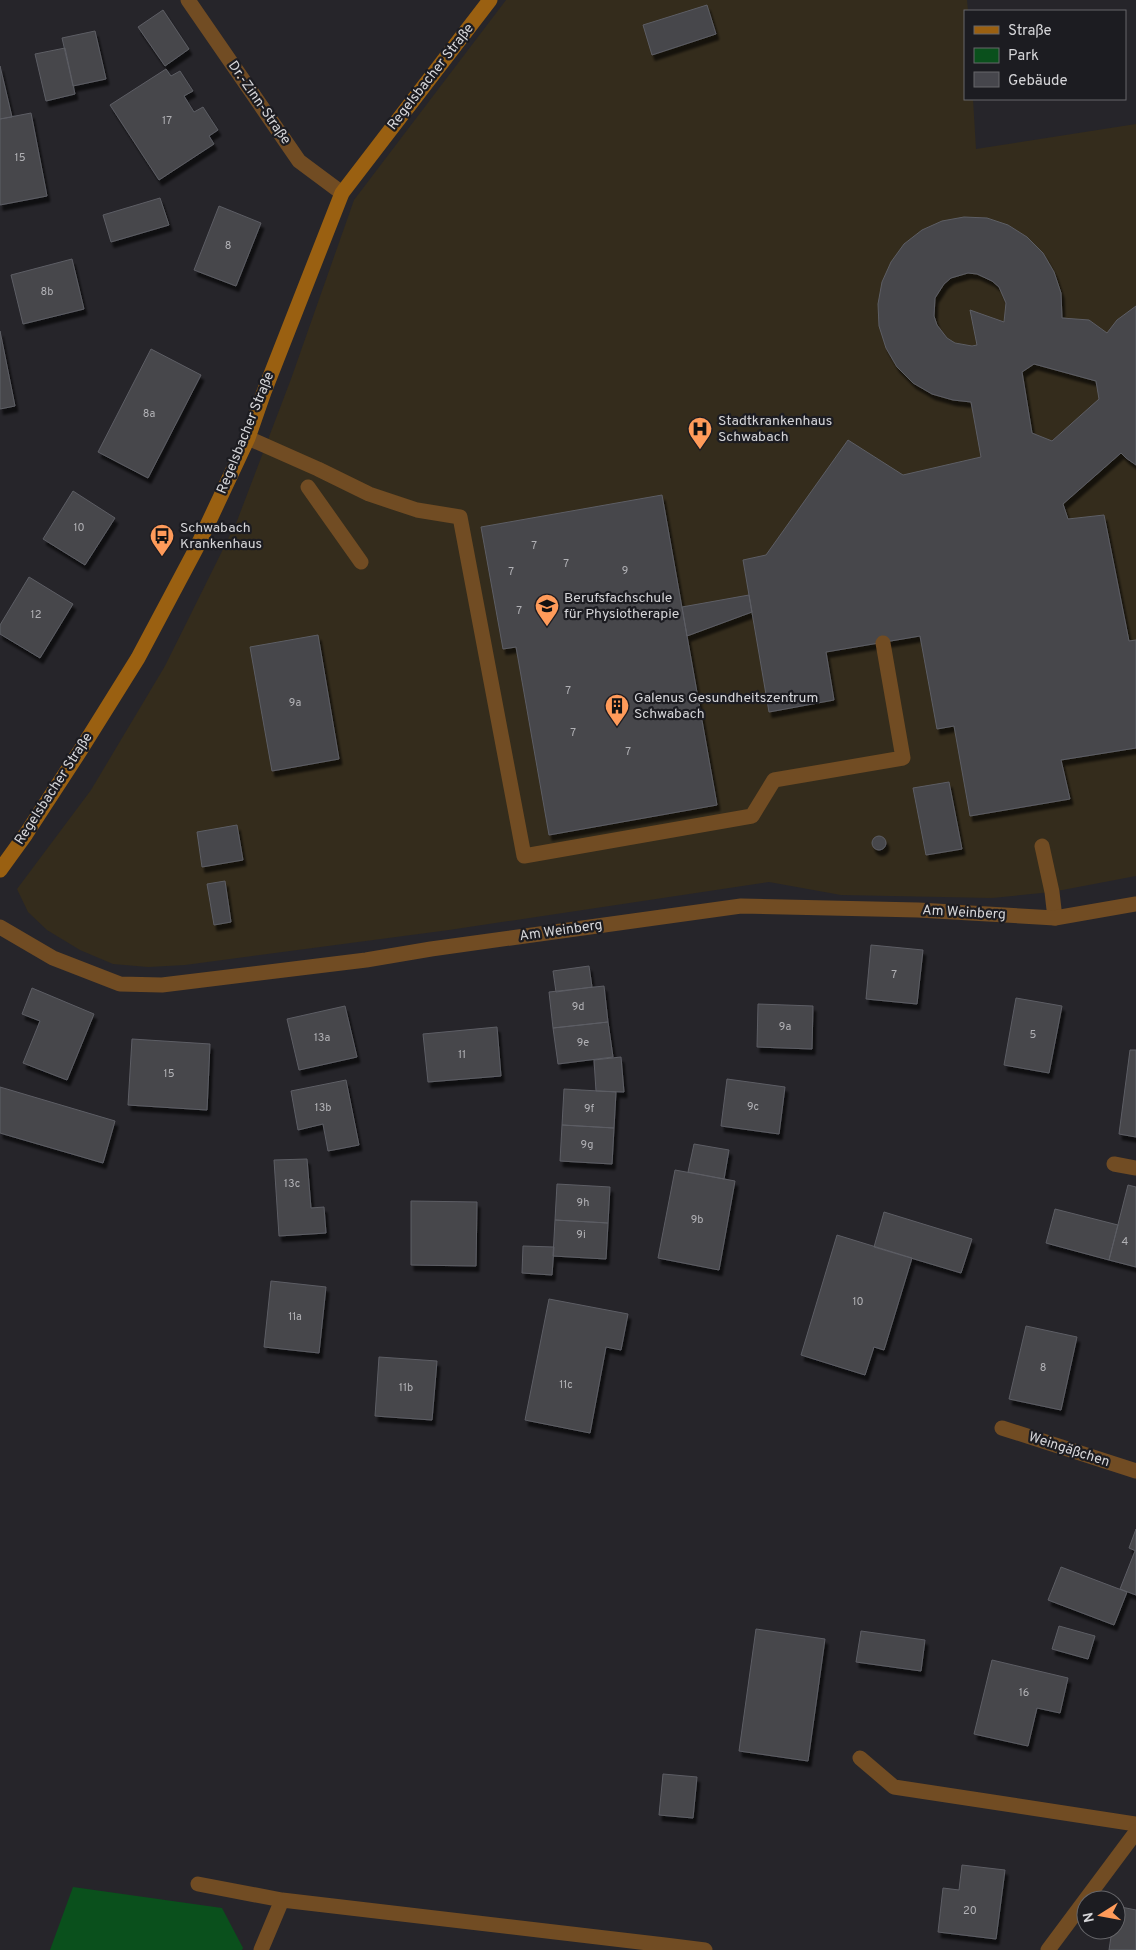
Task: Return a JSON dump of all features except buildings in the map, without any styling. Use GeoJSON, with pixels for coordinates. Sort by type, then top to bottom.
{"type":"FeatureCollection","features":[{"type":"Feature","properties":{"kind":"main road","name":"Regelsbacher Straße"},"geometry":{"type":"LineString","coordinates":[[0,870],[64,776],[138,658],[197,548],[248,438],[264,392],[342,193],[490,0]]}},
{"type":"Feature","properties":{"kind":"street","name":"Dr.-Zinn-Straße"},"geometry":{"type":"LineString","coordinates":[[188,0],[299,161],[342,193]]}},
{"type":"Feature","properties":{"kind":"street"},"geometry":{"type":"LineString","coordinates":[[248,438],[369,494],[416,510],[460,517],[524,856],[752,816],[774,780],[903,758],[883,643]]}},
{"type":"Feature","properties":{"kind":"street"},"geometry":{"type":"LineString","coordinates":[[308,487],[361,562]]}},
{"type":"Feature","properties":{"kind":"street"},"geometry":{"type":"LineString","coordinates":[[1042,846],[1052,892],[1054,918]]}},
{"type":"Feature","properties":{"kind":"street","name":"Am Weinberg"},"geometry":{"type":"LineString","coordinates":[[0,927],[53,958],[120,984],[162,985],[366,960],[741,906],[918,910],[1054,918],[1136,904]]}},
{"type":"Feature","properties":{"kind":"street"},"geometry":{"type":"LineString","coordinates":[[1114,1164],[1136,1168]]}},
{"type":"Feature","properties":{"kind":"street","name":"Weingäßchen"},"geometry":{"type":"LineString","coordinates":[[1002,1428],[1136,1472]]}},
{"type":"Feature","properties":{"kind":"street"},"geometry":{"type":"LineString","coordinates":[[860,1758],[894,1787],[1136,1824]]}},
{"type":"Feature","properties":{"kind":"street"},"geometry":{"type":"LineString","coordinates":[[1048,1950],[1136,1832]]}},
{"type":"Feature","properties":{"kind":"street"},"geometry":{"type":"LineString","coordinates":[[198,1884],[282,1900],[661,1948],[705,1950]]}},
{"type":"Feature","properties":{"kind":"street"},"geometry":{"type":"LineString","coordinates":[[261,1950],[282,1900]]}},
{"type":"Feature","properties":{"kind":"shaded area","name":"Stadtkrankenhaus Schwabach"},"geometry":{"type":"Polygon","coordinates":[[[506,0],[967,0],[968,10],[964,10],[964,100],[973,100],[976,149],[1136,124],[1136,876],[1052,892],[992,898],[841,895],[769,882],[449,930],[185,965],[148,967],[113,964],[80,950],[47,930],[28,912],[17,889],[91,790],[165,666],[237,521],[291,379],[354,200],[506,0]]]}},
{"type":"Feature","properties":{"kind":"green space"},"geometry":{"type":"Polygon","coordinates":[[[73,1887],[222,1908],[243,1948],[242,1950],[50,1950],[73,1887]]]}},
{"type":"Feature","properties":{"kind":"place","name":"Stadtkrankenhaus Schwabach"},"geometry":{"type":"Point","coordinates":[700,450]}},
{"type":"Feature","properties":{"kind":"place","name":"Schwabach Krankenhaus"},"geometry":{"type":"Point","coordinates":[162,557]}},
{"type":"Feature","properties":{"kind":"place","name":"Berufsfachschule für Physiotherapie"},"geometry":{"type":"Point","coordinates":[547,627]}},
{"type":"Feature","properties":{"kind":"place","name":"Galenus Gesundheitszentrum Schwabach"},"geometry":{"type":"Point","coordinates":[617,727]}}]}
